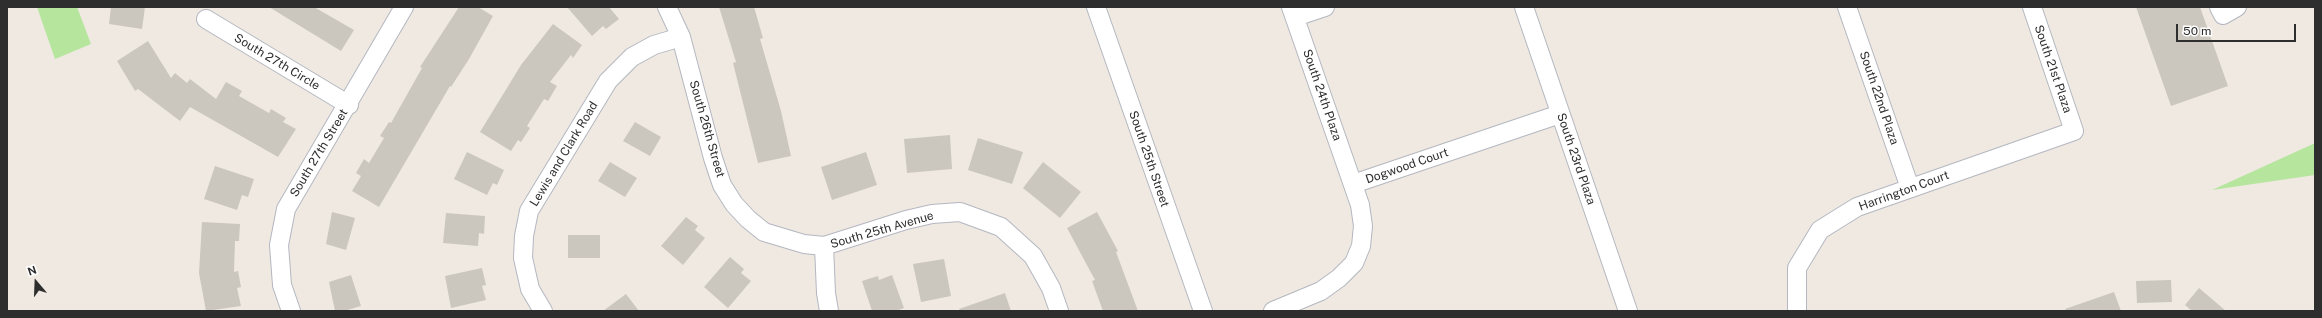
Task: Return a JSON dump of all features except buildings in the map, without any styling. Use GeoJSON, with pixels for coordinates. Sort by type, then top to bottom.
{"type":"FeatureCollection","features":[{"type":"Feature","properties":{"kind":"street","name":"South 27th Street"},"geometry":{"type":"LineString","coordinates":[[291,311],[282,285],[279,245],[286,209],[349,105],[404,7]]}},
{"type":"Feature","properties":{"kind":"street","name":"South 26th Street"},"geometry":{"type":"LineString","coordinates":[[667,7],[680,37],[713,158],[722,185],[734,204],[748,219],[764,232],[804,244],[824,246]]}},
{"type":"Feature","properties":{"kind":"street","name":"South 25th Street"},"geometry":{"type":"LineString","coordinates":[[1096,7],[1203,311]]}},
{"type":"Feature","properties":{"kind":"street"},"geometry":{"type":"LineString","coordinates":[[1293,12],[1325,7]]}},
{"type":"Feature","properties":{"kind":"street","name":"South 23rd Plaza"},"geometry":{"type":"LineString","coordinates":[[1524,7],[1628,311]]}},
{"type":"Feature","properties":{"kind":"street","name":"South 22nd Plaza"},"geometry":{"type":"LineString","coordinates":[[1847,7],[1910,188]]}},
{"type":"Feature","properties":{"kind":"street","name":"South 21st Plaza"},"geometry":{"type":"LineString","coordinates":[[2032,7],[2074,131]]}},
{"type":"Feature","properties":{"kind":"street"},"geometry":{"type":"LineString","coordinates":[[2219,7],[2223,15],[2237,7]]}},
{"type":"Feature","properties":{"kind":"street","name":"South 24th Plaza"},"geometry":{"type":"LineString","coordinates":[[1293,12],[1353,184]]}},
{"type":"Feature","properties":{"kind":"street","name":"South 27th Circle"},"geometry":{"type":"LineString","coordinates":[[206,19],[349,105]]}},
{"type":"Feature","properties":{"kind":"street","name":"Lewis and Clark Road"},"geometry":{"type":"LineString","coordinates":[[543,311],[530,289],[523,258],[524,236],[529,211],[608,81],[632,57],[654,45],[680,37]]}},
{"type":"Feature","properties":{"kind":"street","name":"Dogwood Court"},"geometry":{"type":"LineString","coordinates":[[1273,311],[1321,291],[1354,263],[1361,246],[1364,226],[1360,205],[1353,184],[1560,114]]}},
{"type":"Feature","properties":{"kind":"street","name":"Harrington Court"},"geometry":{"type":"LineString","coordinates":[[1797,311],[1797,268],[1820,230],[1857,207],[2074,131]]}},
{"type":"Feature","properties":{"kind":"street","name":"South 25th Avenue"},"geometry":{"type":"LineString","coordinates":[[824,246],[932,214],[960,212],[1001,227],[1034,256],[1051,288],[1059,311]]}},
{"type":"Feature","properties":{"kind":"street"},"geometry":{"type":"LineString","coordinates":[[824,246],[826,293],[830,311]]}},
{"type":"Feature","properties":{"kind":"green space"},"geometry":{"type":"Polygon","coordinates":[[[37,7],[77,7],[91,44],[55,59],[37,7]]]}},
{"type":"Feature","properties":{"kind":"green space"},"geometry":{"type":"Polygon","coordinates":[[[2315,144],[2315,175],[2212,190],[2315,144]]]}}]}
